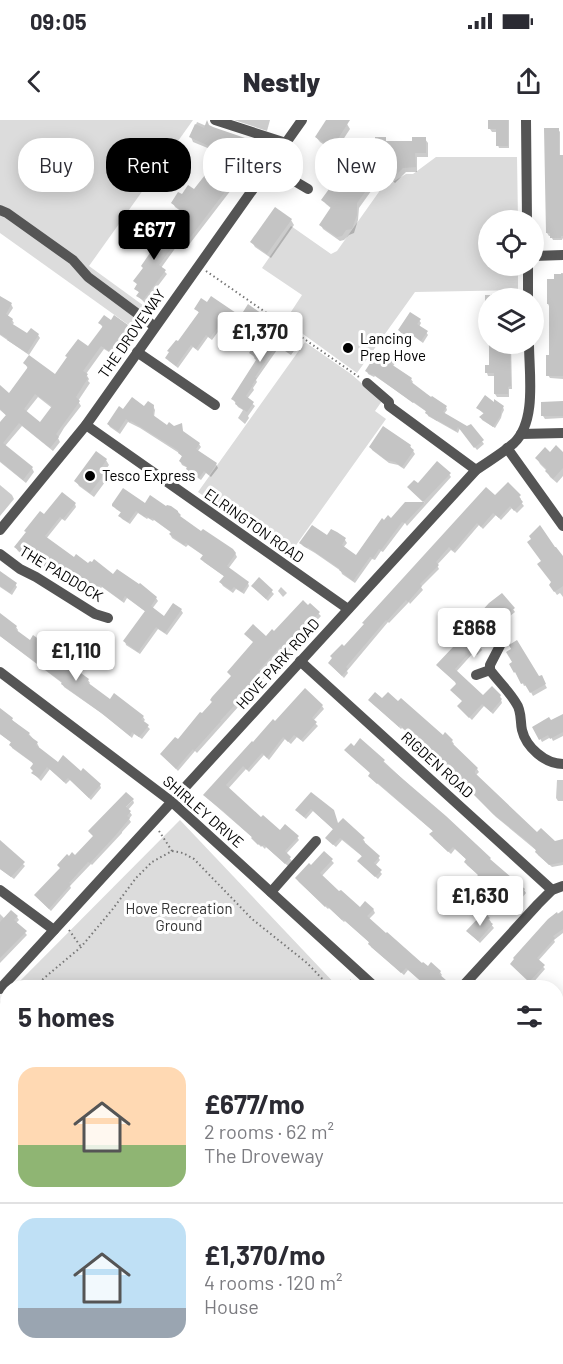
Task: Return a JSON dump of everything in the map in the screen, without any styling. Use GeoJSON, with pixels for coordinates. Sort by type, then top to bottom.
{"type":"FeatureCollection","features":[{"type":"Feature","properties":{"kind":"street"},"geometry":{"type":"LineString","coordinates":[[214,120],[270,138]]}},
{"type":"Feature","properties":{"kind":"street","name":"THE DROVEWAY"},"geometry":{"type":"LineString","coordinates":[[289,138],[302,120]]}},
{"type":"Feature","properties":{"kind":"street"},"geometry":{"type":"LineString","coordinates":[[526,120],[527,210]]}},
{"type":"Feature","properties":{"kind":"street"},"geometry":{"type":"LineString","coordinates":[[303,186],[308,189]]}},
{"type":"Feature","properties":{"kind":"street","name":"THE DROVEWAY"},"geometry":{"type":"LineString","coordinates":[[0,530],[86,425],[251,192]]}},
{"type":"Feature","properties":{"kind":"street"},"geometry":{"type":"LineString","coordinates":[[0,210],[73,260],[88,277],[154,326]]}},
{"type":"Feature","properties":{"kind":"street"},"geometry":{"type":"LineString","coordinates":[[544,256],[563,255]]}},
{"type":"Feature","properties":{"kind":"street"},"geometry":{"type":"LineString","coordinates":[[137,352],[215,405]]}},
{"type":"Feature","properties":{"kind":"street","name":"HOVE PARK ROAD"},"geometry":{"type":"LineString","coordinates":[[8,980],[476,470],[515,442],[528,420],[529,354]]}},
{"type":"Feature","properties":{"kind":"street"},"geometry":{"type":"LineString","coordinates":[[367,383],[389,402],[390,406],[476,470]]}},
{"type":"Feature","properties":{"kind":"street","name":"ELRINGTON ROAD"},"geometry":{"type":"LineString","coordinates":[[86,425],[348,609]]}},
{"type":"Feature","properties":{"kind":"street"},"geometry":{"type":"LineString","coordinates":[[521,434],[563,433]]}},
{"type":"Feature","properties":{"kind":"street"},"geometry":{"type":"LineString","coordinates":[[507,448],[563,526]]}},
{"type":"Feature","properties":{"kind":"street","name":"THE PADDOCK"},"geometry":{"type":"LineString","coordinates":[[0,554],[20,569],[95,614],[108,618]]}},
{"type":"Feature","properties":{"kind":"street"},"geometry":{"type":"LineString","coordinates":[[505,636],[490,663],[490,670],[517,704],[521,714],[521,728],[532,747],[551,762],[563,764]]}},
{"type":"Feature","properties":{"kind":"street","name":"RIGDEN ROAD"},"geometry":{"type":"LineString","coordinates":[[300,661],[558,888]]}},
{"type":"Feature","properties":{"kind":"street"},"geometry":{"type":"LineString","coordinates":[[476,675],[490,670]]}},
{"type":"Feature","properties":{"kind":"street","name":"SHIRLEY DRIVE"},"geometry":{"type":"LineString","coordinates":[[0,672],[172,802],[367,980]]}},
{"type":"Feature","properties":{"kind":"street"},"geometry":{"type":"LineString","coordinates":[[271,892],[316,841]]}},
{"type":"Feature","properties":{"kind":"street"},"geometry":{"type":"LineString","coordinates":[[468,980],[538,904],[558,888]]}},
{"type":"Feature","properties":{"kind":"street"},"geometry":{"type":"LineString","coordinates":[[0,890],[56,928]]}},
{"type":"Feature","properties":{"kind":"path"},"geometry":{"type":"LineString","coordinates":[[198,266],[367,383]]}},
{"type":"Feature","properties":{"kind":"path"},"geometry":{"type":"LineString","coordinates":[[154,822],[172,851]]}},
{"type":"Feature","properties":{"kind":"path"},"geometry":{"type":"LineString","coordinates":[[42,980],[81,947],[136,878],[152,862],[172,851],[183,853],[194,859],[252,919],[307,963],[323,980]]}},
{"type":"Feature","properties":{"kind":"path"},"geometry":{"type":"LineString","coordinates":[[56,928],[69,931],[81,947]]}},
{"type":"Feature","properties":{"kind":"green space"},"geometry":{"type":"Polygon","coordinates":[[[0,120],[193,120],[180,138],[106,138],[106,192],[142,192],[89,266],[151,311],[137,331],[0,233],[0,120]]]}},
{"type":"Feature","properties":{"kind":"green space"},"geometry":{"type":"Polygon","coordinates":[[[436,157],[517,157],[518,210],[478,210],[478,276],[518,276],[518,288],[415,292],[357,373],[285,321],[302,295],[262,268],[291,226],[331,254],[337,251],[379,192],[397,192],[397,179],[406,174],[413,174],[436,157]]]}},
{"type":"Feature","properties":{"kind":"green space"},"geometry":{"type":"Polygon","coordinates":[[[305,342],[351,374],[382,401],[375,411],[386,419],[289,555],[198,492],[305,342]]]}},
{"type":"Feature","properties":{"kind":"green space","name":"Hove Recreation Ground"},"geometry":{"type":"Polygon","coordinates":[[[180,820],[331,980],[21,980],[180,820]]]}},
{"type":"Feature","properties":{"kind":"building"},"geometry":{"type":"Polygon","coordinates":[[[207,120],[213,127],[245,138],[203,138],[203,143],[189,137],[195,124],[204,128],[207,120]]]}},
{"type":"Feature","properties":{"kind":"building"},"geometry":{"type":"Polygon","coordinates":[[[326,120],[350,120],[338,138],[315,137],[326,120]]]}},
{"type":"Feature","properties":{"kind":"building"},"geometry":{"type":"Polygon","coordinates":[[[488,120],[508,120],[508,146],[496,146],[496,129],[488,129],[488,120]]]}},
{"type":"Feature","properties":{"kind":"building"},"geometry":{"type":"Polygon","coordinates":[[[544,128],[559,128],[559,155],[563,155],[563,236],[561,238],[550,238],[550,233],[546,233],[544,128]]]}},
{"type":"Feature","properties":{"kind":"building"},"geometry":{"type":"Polygon","coordinates":[[[412,137],[426,137],[426,153],[415,153],[416,167],[403,168],[397,174],[397,141],[412,141],[412,137]]]}},
{"type":"Feature","properties":{"kind":"building"},"geometry":{"type":"Polygon","coordinates":[[[203,178],[203,192],[225,192],[186,243],[175,234],[189,216],[171,203],[178,192],[182,194],[191,192],[191,187],[194,189],[203,178]]]}},
{"type":"Feature","properties":{"kind":"building"},"geometry":{"type":"Polygon","coordinates":[[[327,192],[365,192],[357,203],[357,215],[352,229],[346,230],[342,236],[337,237],[319,225],[331,207],[321,200],[327,192]]]}},
{"type":"Feature","properties":{"kind":"building"},"geometry":{"type":"Polygon","coordinates":[[[275,207],[292,219],[267,254],[250,242],[275,207]]]}},
{"type":"Feature","properties":{"kind":"building"},"geometry":{"type":"Polygon","coordinates":[[[152,220],[178,239],[159,265],[166,270],[143,300],[136,296],[139,292],[134,289],[137,284],[133,281],[161,237],[147,226],[152,220]]]}},
{"type":"Feature","properties":{"kind":"building"},"geometry":{"type":"Polygon","coordinates":[[[554,274],[563,274],[563,376],[546,376],[546,355],[549,355],[547,279],[554,279],[554,274]]]}},
{"type":"Feature","properties":{"kind":"building"},"geometry":{"type":"Polygon","coordinates":[[[0,296],[12,303],[6,314],[13,319],[11,323],[27,333],[31,328],[39,334],[27,353],[0,334],[0,296]]]}},
{"type":"Feature","properties":{"kind":"building"},"geometry":{"type":"Polygon","coordinates":[[[211,296],[242,317],[235,327],[224,319],[210,338],[206,335],[196,349],[191,345],[176,366],[165,358],[169,352],[167,351],[176,340],[178,341],[199,312],[194,309],[201,298],[207,302],[211,296]]]}},
{"type":"Feature","properties":{"kind":"building"},"geometry":{"type":"Polygon","coordinates":[[[248,304],[265,316],[260,323],[243,312],[248,304]]]}},
{"type":"Feature","properties":{"kind":"building"},"geometry":{"type":"Polygon","coordinates":[[[410,312],[421,319],[417,324],[428,331],[421,341],[410,333],[407,337],[398,330],[410,312]]]}},
{"type":"Feature","properties":{"kind":"building"},"geometry":{"type":"Polygon","coordinates":[[[104,315],[111,320],[114,315],[128,325],[109,351],[101,346],[83,371],[88,374],[86,377],[88,378],[76,397],[80,401],[56,434],[59,437],[50,448],[19,423],[3,443],[33,467],[23,480],[0,461],[0,422],[6,415],[0,409],[0,385],[9,393],[28,367],[23,363],[29,355],[55,374],[78,339],[88,346],[103,326],[98,323],[104,315]],[[35,394],[24,409],[40,422],[52,406],[35,394]]]}},
{"type":"Feature","properties":{"kind":"building"},"geometry":{"type":"Polygon","coordinates":[[[276,324],[279,333],[295,344],[289,353],[277,345],[255,377],[257,378],[246,396],[254,402],[247,412],[231,399],[256,360],[249,353],[269,325],[276,324]]]}},
{"type":"Feature","properties":{"kind":"building"},"geometry":{"type":"Polygon","coordinates":[[[378,351],[385,357],[388,353],[395,358],[391,364],[412,378],[410,381],[431,397],[447,406],[443,412],[467,426],[471,424],[484,440],[474,448],[458,427],[456,431],[437,421],[414,402],[365,371],[378,351]]]}},
{"type":"Feature","properties":{"kind":"building"},"geometry":{"type":"Polygon","coordinates":[[[489,354],[510,354],[511,386],[508,387],[508,394],[494,394],[494,373],[485,373],[485,365],[489,365],[489,354]]]}},
{"type":"Feature","properties":{"kind":"building"},"geometry":{"type":"Polygon","coordinates":[[[485,395],[504,406],[493,427],[479,417],[484,413],[476,408],[485,395]]]}},
{"type":"Feature","properties":{"kind":"building"},"geometry":{"type":"Polygon","coordinates":[[[132,397],[144,406],[148,401],[154,405],[153,415],[167,425],[169,422],[174,426],[182,423],[183,431],[200,443],[196,449],[217,463],[209,475],[204,471],[199,478],[186,469],[187,467],[179,461],[182,456],[178,453],[179,451],[131,421],[126,419],[118,431],[107,424],[119,406],[123,409],[132,397]]]}},
{"type":"Feature","properties":{"kind":"building"},"geometry":{"type":"Polygon","coordinates":[[[563,401],[563,416],[541,416],[541,402],[563,401]]]}},
{"type":"Feature","properties":{"kind":"building"},"geometry":{"type":"Polygon","coordinates":[[[383,426],[411,445],[410,447],[414,450],[402,467],[386,460],[369,447],[383,426]]]}},
{"type":"Feature","properties":{"kind":"building"},"geometry":{"type":"Polygon","coordinates":[[[556,445],[563,452],[563,468],[553,479],[545,471],[547,469],[535,458],[545,447],[550,452],[556,445]]]}},
{"type":"Feature","properties":{"kind":"building","name":"Tesco Express"},"geometry":{"type":"Polygon","coordinates":[[[96,451],[107,459],[101,468],[106,472],[90,493],[74,481],[96,451]]]}},
{"type":"Feature","properties":{"kind":"building"},"geometry":{"type":"Polygon","coordinates":[[[437,461],[451,473],[423,502],[407,487],[414,480],[418,483],[437,461]]]}},
{"type":"Feature","properties":{"kind":"building"},"geometry":{"type":"Polygon","coordinates":[[[508,482],[521,495],[519,497],[523,502],[514,511],[510,506],[499,518],[493,513],[481,527],[477,523],[454,550],[449,547],[436,562],[439,565],[420,584],[422,586],[408,602],[406,600],[386,620],[346,667],[348,669],[342,676],[328,663],[332,658],[330,656],[342,644],[344,646],[364,624],[362,623],[486,487],[495,495],[508,482]]]}},
{"type":"Feature","properties":{"kind":"building"},"geometry":{"type":"Polygon","coordinates":[[[123,488],[145,503],[150,495],[166,506],[171,506],[178,511],[180,516],[201,531],[203,529],[233,549],[236,553],[227,566],[249,582],[242,592],[234,587],[231,590],[219,582],[224,576],[200,559],[203,555],[186,543],[184,545],[152,518],[145,517],[136,511],[128,522],[118,516],[121,512],[112,504],[123,488]]]}},
{"type":"Feature","properties":{"kind":"building"},"geometry":{"type":"Polygon","coordinates":[[[62,492],[76,503],[63,519],[60,517],[45,536],[74,557],[76,554],[88,563],[94,559],[113,574],[117,569],[140,583],[157,597],[151,606],[164,616],[173,603],[182,609],[165,633],[156,627],[138,652],[123,641],[145,611],[125,596],[122,601],[100,585],[97,589],[76,573],[72,578],[53,564],[49,570],[14,547],[40,511],[44,514],[62,492]]]}},
{"type":"Feature","properties":{"kind":"building"},"geometry":{"type":"Polygon","coordinates":[[[405,502],[425,502],[405,523],[402,522],[373,558],[370,557],[353,581],[340,569],[299,543],[312,525],[327,535],[331,529],[346,538],[342,545],[356,555],[382,518],[384,520],[388,515],[391,518],[405,502]]]}},
{"type":"Feature","properties":{"kind":"building"},"geometry":{"type":"Polygon","coordinates":[[[540,525],[563,556],[563,586],[554,592],[549,585],[551,582],[537,564],[541,561],[527,542],[531,539],[529,536],[540,525]]]}},
{"type":"Feature","properties":{"kind":"building"},"geometry":{"type":"Polygon","coordinates":[[[0,571],[17,583],[10,593],[0,586],[0,571]]]}},
{"type":"Feature","properties":{"kind":"building"},"geometry":{"type":"Polygon","coordinates":[[[259,577],[273,590],[266,599],[251,586],[259,577]]]}},
{"type":"Feature","properties":{"kind":"building"},"geometry":{"type":"Polygon","coordinates":[[[502,593],[515,608],[507,614],[504,611],[486,631],[488,633],[479,643],[482,646],[475,653],[472,650],[455,669],[483,695],[492,686],[502,699],[491,712],[482,704],[469,718],[457,706],[462,701],[450,690],[456,684],[455,682],[436,665],[470,629],[467,627],[489,603],[502,593]]]}},
{"type":"Feature","properties":{"kind":"building"},"geometry":{"type":"Polygon","coordinates":[[[303,600],[320,612],[284,651],[280,647],[259,670],[263,674],[176,769],[160,754],[175,737],[178,739],[200,712],[202,713],[212,702],[210,700],[212,697],[231,676],[227,672],[253,642],[244,634],[253,624],[266,636],[272,629],[274,631],[303,600]]]}},
{"type":"Feature","properties":{"kind":"building"},"geometry":{"type":"Polygon","coordinates":[[[0,613],[17,626],[15,629],[30,640],[33,635],[40,640],[37,644],[67,668],[70,665],[89,679],[87,682],[110,699],[114,693],[144,716],[141,719],[149,725],[142,734],[139,737],[132,732],[130,736],[0,636],[0,613]]]}},
{"type":"Feature","properties":{"kind":"building"},"geometry":{"type":"Polygon","coordinates":[[[517,640],[546,684],[530,693],[514,673],[509,664],[512,662],[506,652],[511,649],[509,645],[517,640]]]}},
{"type":"Feature","properties":{"kind":"building"},"geometry":{"type":"Polygon","coordinates":[[[305,688],[323,705],[312,718],[317,722],[301,740],[294,735],[288,742],[283,737],[267,758],[262,753],[247,770],[243,766],[226,785],[261,817],[263,815],[280,830],[285,824],[299,836],[285,851],[291,857],[285,864],[264,845],[258,845],[252,837],[203,795],[305,688]]]}},
{"type":"Feature","properties":{"kind":"building"},"geometry":{"type":"Polygon","coordinates":[[[375,692],[382,698],[388,692],[398,701],[401,698],[443,735],[445,732],[453,740],[451,742],[478,768],[475,773],[537,832],[541,828],[555,841],[563,839],[563,862],[549,865],[528,842],[493,814],[442,766],[444,764],[442,760],[418,736],[415,739],[368,700],[375,692]]]}},
{"type":"Feature","properties":{"kind":"building"},"geometry":{"type":"Polygon","coordinates":[[[0,708],[30,733],[28,735],[38,742],[36,745],[58,762],[63,755],[101,784],[89,798],[68,778],[64,782],[47,767],[39,778],[31,773],[33,771],[30,768],[32,762],[9,745],[11,742],[0,734],[0,708]]]}},
{"type":"Feature","properties":{"kind":"building"},"geometry":{"type":"Polygon","coordinates":[[[563,714],[563,732],[550,739],[548,735],[539,740],[532,727],[549,717],[551,720],[563,714]]]}},
{"type":"Feature","properties":{"kind":"building"},"geometry":{"type":"Polygon","coordinates":[[[360,738],[385,760],[383,762],[525,889],[511,906],[506,902],[503,905],[495,896],[497,894],[485,884],[469,886],[478,875],[464,862],[466,859],[453,847],[448,852],[429,834],[433,831],[368,776],[370,773],[344,750],[351,743],[354,746],[360,738]]]}},
{"type":"Feature","properties":{"kind":"building"},"geometry":{"type":"Polygon","coordinates":[[[126,792],[134,799],[126,807],[131,811],[127,816],[130,818],[69,883],[71,884],[49,909],[34,895],[60,868],[57,865],[67,854],[69,856],[72,852],[75,855],[93,836],[88,831],[126,792]]]}},
{"type":"Feature","properties":{"kind":"building"},"geometry":{"type":"Polygon","coordinates":[[[311,792],[334,810],[338,823],[343,818],[365,838],[362,840],[380,856],[374,863],[382,870],[375,877],[357,861],[362,856],[345,841],[340,838],[333,845],[325,838],[333,829],[311,809],[304,817],[295,810],[311,792]]]}},
{"type":"Feature","properties":{"kind":"building"},"geometry":{"type":"Polygon","coordinates":[[[0,840],[25,862],[11,877],[0,869],[0,840]]]}},
{"type":"Feature","properties":{"kind":"building"},"geometry":{"type":"Polygon","coordinates":[[[324,851],[333,859],[320,873],[360,907],[365,901],[374,909],[367,916],[422,963],[428,966],[431,962],[441,971],[439,974],[446,980],[420,980],[406,968],[401,973],[295,878],[309,863],[311,865],[324,851]]]}},
{"type":"Feature","properties":{"kind":"building"},"geometry":{"type":"Polygon","coordinates":[[[11,910],[18,916],[14,920],[27,931],[0,958],[0,922],[11,910]]]}},
{"type":"Feature","properties":{"kind":"building"},"geometry":{"type":"Polygon","coordinates":[[[563,911],[563,929],[553,936],[555,938],[537,958],[545,965],[531,980],[527,980],[510,964],[548,919],[557,912],[558,914],[563,911]]]}},
{"type":"Feature","properties":{"kind":"building"},"geometry":{"type":"Polygon","coordinates":[[[484,912],[493,924],[478,941],[466,931],[484,912]]]}},
{"type":"Feature","properties":{"kind":"place","name":"Lancing Prep Hove"},"geometry":{"type":"Point","coordinates":[348,348]}},
{"type":"Feature","properties":{"kind":"place","name":"Tesco Express"},"geometry":{"type":"Point","coordinates":[90,476]}}]}
